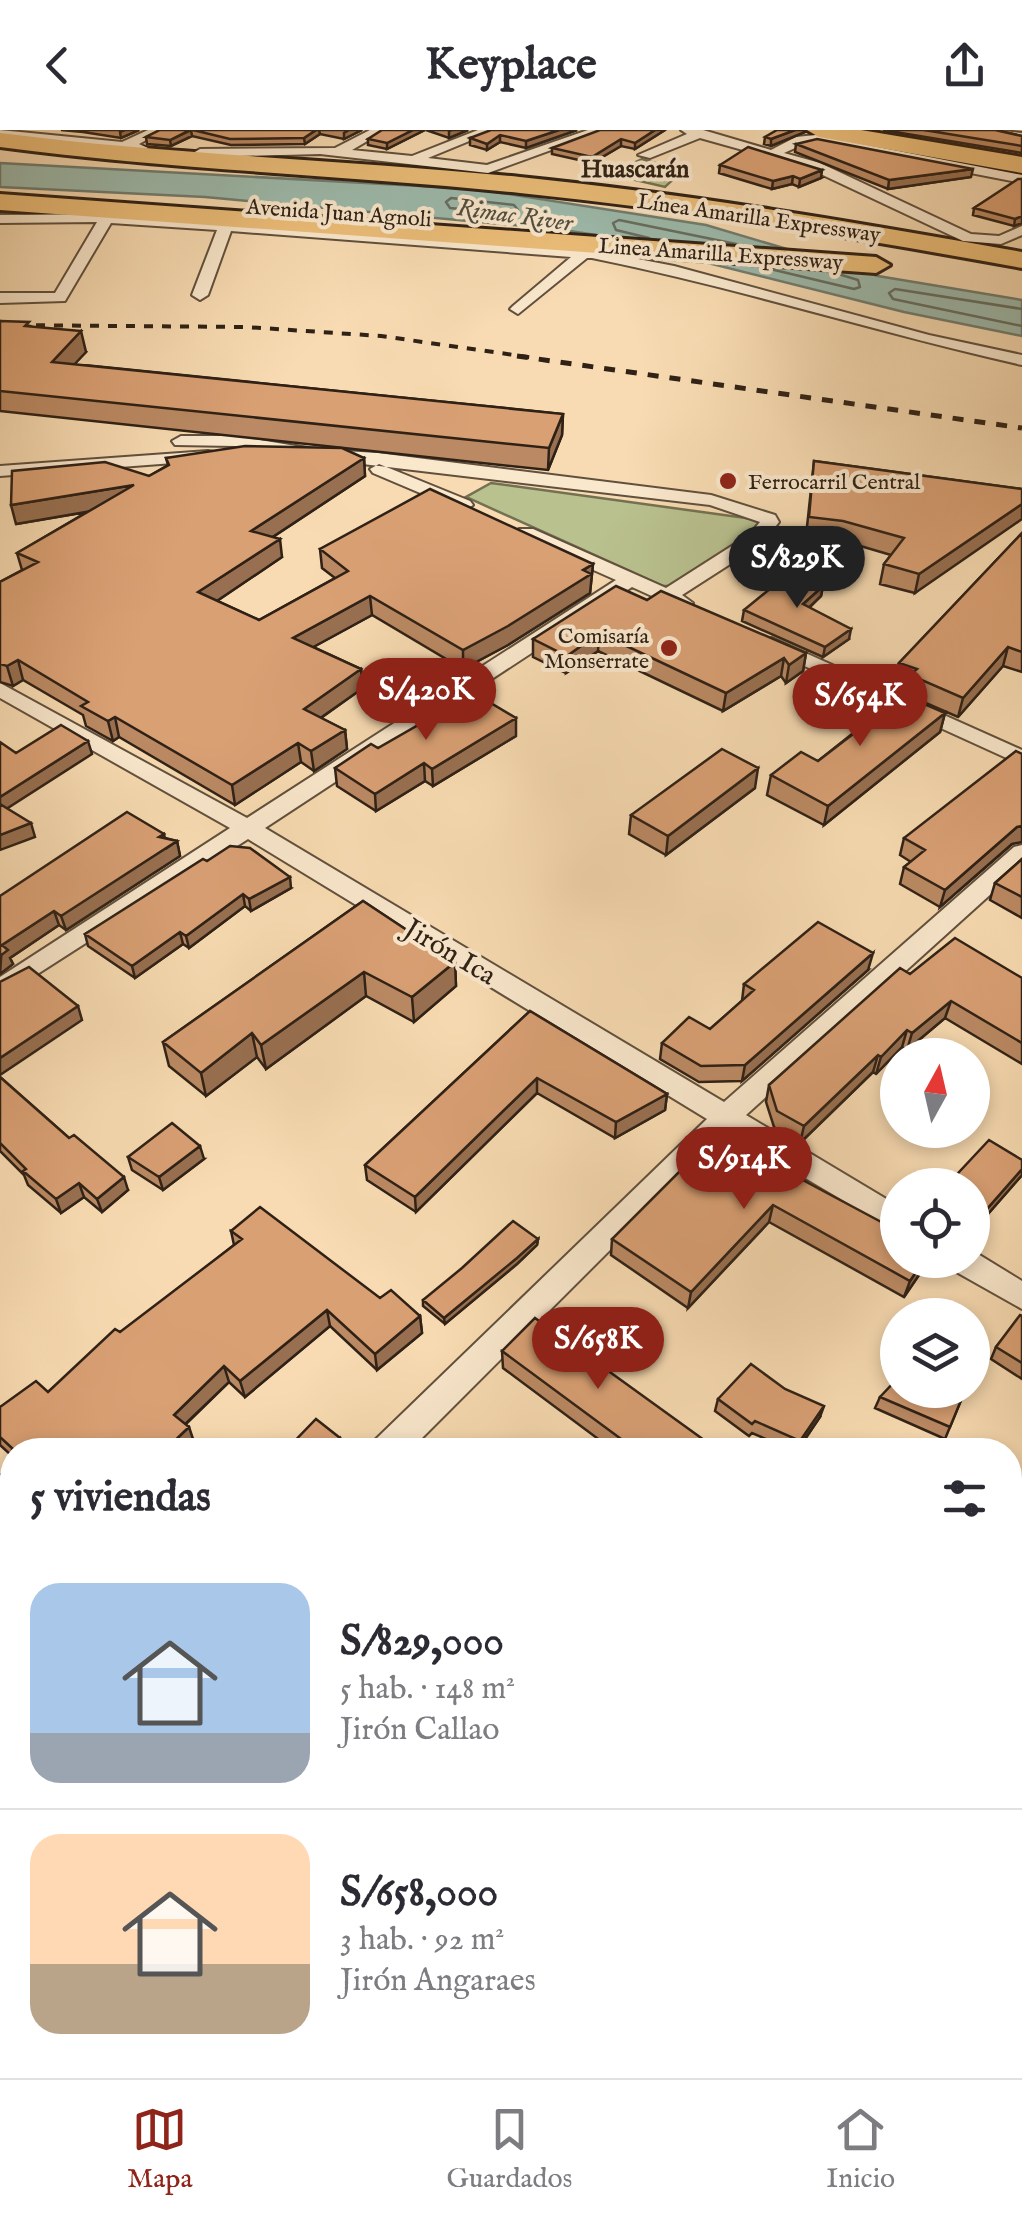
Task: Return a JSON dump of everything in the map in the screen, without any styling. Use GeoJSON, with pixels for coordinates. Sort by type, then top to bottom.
{"type":"FeatureCollection","features":[{"type":"Feature","properties":{"kind":"highway"},"geometry":{"type":"LineString","coordinates":[[820,130],[1022,165]]}},
{"type":"Feature","properties":{"kind":"highway"},"geometry":{"type":"LineString","coordinates":[[889,130],[1022,154]]}},
{"type":"Feature","properties":{"kind":"highway"},"geometry":{"type":"LineString","coordinates":[[984,130],[1022,141]]}},
{"type":"Feature","properties":{"kind":"highway","name":"Línea Amarilla Expressway"},"geometry":{"type":"LineString","coordinates":[[6,138],[538,187],[725,210],[1022,260]]}},
{"type":"Feature","properties":{"kind":"highway","name":"Linea Amarilla Expressway"},"geometry":{"type":"LineString","coordinates":[[0,202],[215,221],[312,224],[921,268],[1022,280]]}},
{"type":"Feature","properties":{"kind":"highway"},"geometry":{"type":"LineString","coordinates":[[0,212],[215,221]]}},
{"type":"Feature","properties":{"kind":"street"},"geometry":{"type":"LineString","coordinates":[[122,146],[158,130]]}},
{"type":"Feature","properties":{"kind":"street"},"geometry":{"type":"LineString","coordinates":[[339,151],[380,130]]}},
{"type":"Feature","properties":{"kind":"street"},"geometry":{"type":"LineString","coordinates":[[411,161],[490,130]]}},
{"type":"Feature","properties":{"kind":"street"},"geometry":{"type":"LineString","coordinates":[[6,138],[235,155],[339,151],[488,169],[600,130]]}},
{"type":"Feature","properties":{"kind":"street"},"geometry":{"type":"LineString","coordinates":[[999,130],[1022,141]]}},
{"type":"Feature","properties":{"kind":"street"},"geometry":{"type":"LineString","coordinates":[[645,155],[694,132],[815,166],[968,238],[1001,240],[1022,230]]}},
{"type":"Feature","properties":{"kind":"street"},"geometry":{"type":"LineString","coordinates":[[235,155],[267,138]]}},
{"type":"Feature","properties":{"kind":"street"},"geometry":{"type":"LineString","coordinates":[[773,154],[800,140],[816,140],[1022,178]]}},
{"type":"Feature","properties":{"kind":"street"},"geometry":{"type":"LineString","coordinates":[[0,298],[60,298],[107,218]]}},
{"type":"Feature","properties":{"kind":"street","name":"Avenida Juan Agnoli"},"geometry":{"type":"LineString","coordinates":[[0,219],[215,221],[584,253],[654,265],[927,339],[1022,360]]}},
{"type":"Feature","properties":{"kind":"street"},"geometry":{"type":"LineString","coordinates":[[200,295],[215,221]]}},
{"type":"Feature","properties":{"kind":"street"},"geometry":{"type":"LineString","coordinates":[[518,310],[584,253]]}},
{"type":"Feature","properties":{"kind":"street"},"geometry":{"type":"LineString","coordinates":[[0,452],[212,439],[308,454],[414,462],[711,500],[766,515],[770,522],[756,539],[668,596]]}},
{"type":"Feature","properties":{"kind":"street"},"geometry":{"type":"LineString","coordinates":[[0,470],[198,456],[308,454]]}},
{"type":"Feature","properties":{"kind":"street"},"geometry":{"type":"LineString","coordinates":[[340,457],[402,478],[480,512]]}},
{"type":"Feature","properties":{"kind":"street"},"geometry":{"type":"LineString","coordinates":[[514,528],[710,616]]}},
{"type":"Feature","properties":{"kind":"street"},"geometry":{"type":"LineString","coordinates":[[0,990],[630,580]]}},
{"type":"Feature","properties":{"kind":"street"},"geometry":{"type":"LineString","coordinates":[[746,632],[1022,758]]}},
{"type":"Feature","properties":{"kind":"street","name":"Jirón Ica"},"geometry":{"type":"LineString","coordinates":[[0,690],[249,829],[880,1210]]}},
{"type":"Feature","properties":{"kind":"street"},"geometry":{"type":"LineString","coordinates":[[400,1438],[726,1117],[1022,853]]}},
{"type":"Feature","properties":{"kind":"street"},"geometry":{"type":"LineString","coordinates":[[990,1277],[1022,1296]]}},
{"type":"Feature","properties":{"kind":"green space"},"geometry":{"type":"Polygon","coordinates":[[[642,159],[682,171],[665,187],[610,174],[642,159]]]}},
{"type":"Feature","properties":{"kind":"green space"},"geometry":{"type":"Polygon","coordinates":[[[491,483],[753,519],[765,526],[675,586],[663,586],[466,497],[491,483]]]}},
{"type":"Feature","properties":{"kind":"water","name":"Rimac River"},"geometry":{"type":"Polygon","coordinates":[[[0,163],[476,189],[706,225],[878,276],[1022,300],[1022,336],[904,312],[596,235],[205,197],[0,187],[0,163]]]}},
{"type":"Feature","properties":{"kind":"building"},"geometry":{"type":"Polygon","coordinates":[[[160,130],[190,130],[170,140],[146,137],[160,130]]]}},
{"type":"Feature","properties":{"kind":"building"},"geometry":{"type":"Polygon","coordinates":[[[193,130],[316,130],[304,138],[230,139],[193,130]]]}},
{"type":"Feature","properties":{"kind":"building"},"geometry":{"type":"Polygon","coordinates":[[[382,130],[413,130],[387,143],[368,139],[382,130]]]}},
{"type":"Feature","properties":{"kind":"building"},"geometry":{"type":"Polygon","coordinates":[[[491,130],[559,130],[526,141],[500,135],[487,144],[470,138],[491,130]]]}},
{"type":"Feature","properties":{"kind":"building"},"geometry":{"type":"Polygon","coordinates":[[[600,130],[655,130],[635,143],[621,139],[592,157],[552,148],[600,130]]]}},
{"type":"Feature","properties":{"kind":"building"},"geometry":{"type":"Polygon","coordinates":[[[777,130],[795,130],[771,139],[765,137],[777,130]]]}},
{"type":"Feature","properties":{"kind":"building"},"geometry":{"type":"Polygon","coordinates":[[[924,130],[995,130],[1022,136],[1022,146],[924,130]]]}},
{"type":"Feature","properties":{"kind":"building"},"geometry":{"type":"Polygon","coordinates":[[[817,139],[973,169],[889,180],[796,144],[817,139]]]}},
{"type":"Feature","properties":{"kind":"building"},"geometry":{"type":"Polygon","coordinates":[[[748,147],[822,170],[800,179],[793,176],[773,181],[720,165],[748,147]]]}},
{"type":"Feature","properties":{"kind":"building"},"geometry":{"type":"Polygon","coordinates":[[[1022,179],[1022,216],[1015,219],[974,208],[1022,179]]]}},
{"type":"Feature","properties":{"kind":"building"},"geometry":{"type":"Polygon","coordinates":[[[0,321],[81,331],[52,362],[563,414],[549,448],[0,391],[0,321]]]}},
{"type":"Feature","properties":{"kind":"building"},"geometry":{"type":"Polygon","coordinates":[[[245,446],[342,448],[364,458],[251,531],[280,539],[198,592],[259,620],[348,571],[320,549],[430,489],[593,564],[583,570],[591,574],[463,650],[370,596],[293,638],[361,669],[304,709],[345,730],[311,751],[298,743],[232,785],[115,717],[108,721],[81,706],[88,702],[18,660],[7,666],[0,664],[0,582],[38,562],[17,553],[134,485],[11,505],[12,471],[105,462],[149,476],[169,465],[166,458],[245,446]]]}},
{"type":"Feature","properties":{"kind":"building"},"geometry":{"type":"Polygon","coordinates":[[[814,461],[1022,489],[1022,504],[919,574],[884,564],[904,538],[843,521],[809,517],[814,461]]]}},
{"type":"Feature","properties":{"kind":"building"},"geometry":{"type":"Polygon","coordinates":[[[1022,533],[1022,652],[1008,647],[963,698],[910,675],[917,669],[899,663],[1022,533]]]}},
{"type":"Feature","properties":{"kind":"building"},"geometry":{"type":"Polygon","coordinates":[[[788,574],[823,586],[803,604],[851,629],[825,647],[744,610],[788,574]]]}},
{"type":"Feature","properties":{"kind":"building"},"geometry":{"type":"Polygon","coordinates":[[[616,586],[647,600],[661,591],[806,653],[789,665],[784,658],[726,693],[599,633],[567,656],[533,639],[616,586]]]}},
{"type":"Feature","properties":{"kind":"building"},"geometry":{"type":"Polygon","coordinates":[[[890,689],[945,713],[828,806],[771,775],[801,752],[818,761],[874,718],[861,711],[890,689]]]}},
{"type":"Feature","properties":{"kind":"building"},"geometry":{"type":"Polygon","coordinates":[[[474,693],[516,718],[432,769],[424,763],[375,794],[335,768],[371,744],[378,748],[474,693]]]}},
{"type":"Feature","properties":{"kind":"building"},"geometry":{"type":"Polygon","coordinates":[[[61,725],[88,741],[0,797],[0,742],[16,753],[61,725]]]}},
{"type":"Feature","properties":{"kind":"building"},"geometry":{"type":"Polygon","coordinates":[[[722,749],[758,768],[668,836],[631,815],[722,749]]]}},
{"type":"Feature","properties":{"kind":"building"},"geometry":{"type":"Polygon","coordinates":[[[1016,751],[1022,754],[1022,826],[945,890],[904,867],[925,850],[904,838],[1016,751]]]}},
{"type":"Feature","properties":{"kind":"building"},"geometry":{"type":"Polygon","coordinates":[[[0,804],[31,823],[0,835],[0,804]]]}},
{"type":"Feature","properties":{"kind":"building"},"geometry":{"type":"Polygon","coordinates":[[[127,812],[164,834],[159,837],[177,841],[61,916],[54,911],[2,945],[8,950],[0,956],[0,896],[127,812]]]}},
{"type":"Feature","properties":{"kind":"building"},"geometry":{"type":"Polygon","coordinates":[[[230,846],[250,848],[290,877],[249,899],[243,894],[186,936],[180,932],[132,966],[85,934],[203,859],[207,861],[230,846]]]}},
{"type":"Feature","properties":{"kind":"building"},"geometry":{"type":"Polygon","coordinates":[[[1022,859],[1022,897],[995,883],[1022,859]]]}},
{"type":"Feature","properties":{"kind":"building"},"geometry":{"type":"Polygon","coordinates":[[[363,901],[455,962],[412,997],[364,972],[261,1045],[252,1033],[201,1073],[163,1042],[363,901]]]}},
{"type":"Feature","properties":{"kind":"building"},"geometry":{"type":"Polygon","coordinates":[[[818,922],[873,953],[745,1065],[701,1066],[662,1043],[689,1017],[710,1029],[754,990],[744,984],[818,922]]]}},
{"type":"Feature","properties":{"kind":"building"},"geometry":{"type":"Polygon","coordinates":[[[955,938],[1022,978],[1022,1043],[951,1001],[912,1033],[907,1030],[899,1038],[880,1038],[880,1056],[804,1126],[777,1111],[769,1085],[900,968],[910,974],[955,938]]]}},
{"type":"Feature","properties":{"kind":"building"},"geometry":{"type":"Polygon","coordinates":[[[29,967],[78,1006],[0,1058],[0,982],[29,967]]]}},
{"type":"Feature","properties":{"kind":"building"},"geometry":{"type":"Polygon","coordinates":[[[530,1011],[667,1094],[616,1122],[537,1078],[415,1197],[365,1165],[530,1011]]]}},
{"type":"Feature","properties":{"kind":"building"},"geometry":{"type":"Polygon","coordinates":[[[0,1077],[69,1138],[74,1135],[124,1177],[97,1199],[79,1183],[56,1199],[23,1171],[26,1169],[0,1143],[0,1077]]]}},
{"type":"Feature","properties":{"kind":"building"},"geometry":{"type":"Polygon","coordinates":[[[172,1123],[200,1146],[159,1177],[128,1157],[172,1123]]]}},
{"type":"Feature","properties":{"kind":"building"},"geometry":{"type":"Polygon","coordinates":[[[752,1131],[781,1148],[775,1154],[805,1172],[799,1178],[880,1221],[880,1264],[773,1205],[691,1292],[612,1239],[715,1136],[752,1131]]]}},
{"type":"Feature","properties":{"kind":"building"},"geometry":{"type":"Polygon","coordinates":[[[990,1141],[1022,1160],[1022,1169],[990,1205],[990,1168],[963,1168],[982,1148],[990,1148],[990,1141]]]}},
{"type":"Feature","properties":{"kind":"building"},"geometry":{"type":"Polygon","coordinates":[[[260,1207],[380,1298],[391,1290],[420,1316],[375,1354],[327,1310],[240,1381],[224,1366],[174,1415],[189,1427],[178,1438],[0,1437],[0,1407],[36,1381],[48,1392],[115,1329],[120,1332],[242,1239],[231,1231],[260,1207]]]}},
{"type":"Feature","properties":{"kind":"building"},"geometry":{"type":"Polygon","coordinates":[[[513,1221],[538,1239],[444,1318],[423,1300],[462,1268],[513,1221]]]}},
{"type":"Feature","properties":{"kind":"building"},"geometry":{"type":"Polygon","coordinates":[[[1022,1316],[1022,1363],[996,1347],[1022,1316]]]}},
{"type":"Feature","properties":{"kind":"building"},"geometry":{"type":"Polygon","coordinates":[[[535,1318],[701,1438],[620,1438],[502,1351],[535,1318]]]}},
{"type":"Feature","properties":{"kind":"building"},"geometry":{"type":"Polygon","coordinates":[[[751,1364],[785,1389],[824,1406],[802,1438],[793,1438],[755,1421],[752,1424],[718,1399],[751,1364]]]}},
{"type":"Feature","properties":{"kind":"building"},"geometry":{"type":"Polygon","coordinates":[[[906,1408],[958,1408],[950,1427],[906,1408]]]}},
{"type":"Feature","properties":{"kind":"building"},"geometry":{"type":"Polygon","coordinates":[[[316,1419],[340,1438],[298,1438],[316,1419]]]}},
{"type":"Feature","properties":{"kind":"railway"},"geometry":{"type":"LineString","coordinates":[[0,325],[246,327],[381,336],[535,358]]}},
{"type":"Feature","properties":{"kind":"railway"},"geometry":{"type":"LineString","coordinates":[[517,356],[1022,428]]}},
{"type":"Feature","properties":{"kind":"place","name":"Ferrocarril Central"},"geometry":{"type":"Point","coordinates":[728,481]}},
{"type":"Feature","properties":{"kind":"place","name":"Comisaría Monserrate"},"geometry":{"type":"Point","coordinates":[669,648]}},
{"type":"Feature","properties":{"kind":"district","name":"Huascarán"},"geometry":{"type":"Point","coordinates":[635,168]}}]}
